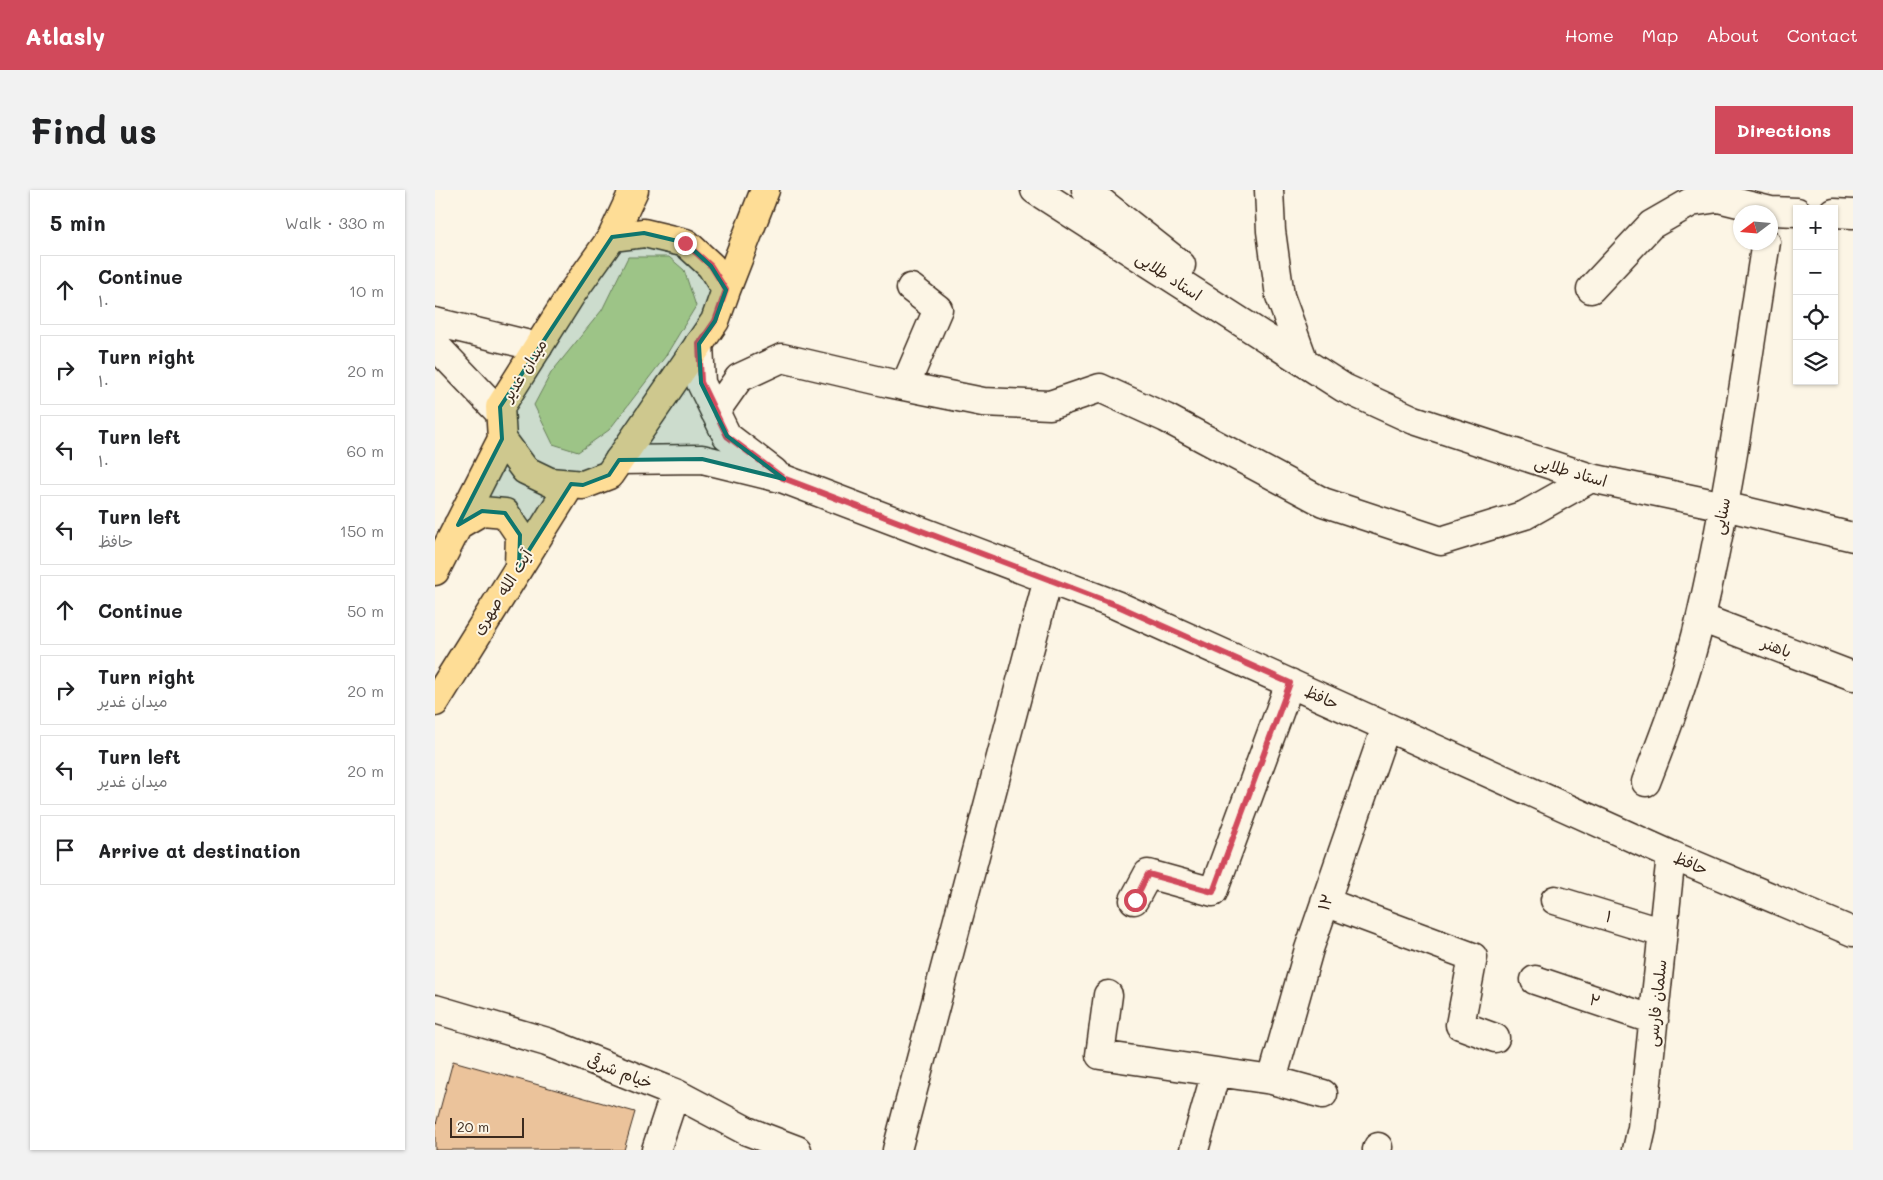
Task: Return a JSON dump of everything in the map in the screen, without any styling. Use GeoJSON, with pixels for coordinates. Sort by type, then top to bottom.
{"type":"FeatureCollection","features":[{"type":"Feature","properties":{"kind":"main road","name":"میدان غدیر"},"geometry":{"type":"LineString","coordinates":[[501,426],[500,407],[572,293],[612,237],[634,190]]}},
{"type":"Feature","properties":{"kind":"main road"},"geometry":{"type":"LineString","coordinates":[[501,426],[525,470],[550,482],[583,485],[609,475],[715,321],[765,190]]}},
{"type":"Feature","properties":{"kind":"main road"},"geometry":{"type":"LineString","coordinates":[[612,237],[644,233],[685,243],[711,266],[726,290]]}},
{"type":"Feature","properties":{"kind":"main road"},"geometry":{"type":"LineString","coordinates":[[435,572],[459,525],[501,426]]}},
{"type":"Feature","properties":{"kind":"main road","name":"آیت الله صهری"},"geometry":{"type":"LineString","coordinates":[[435,702],[571,484]]}},
{"type":"Feature","properties":{"kind":"main road"},"geometry":{"type":"LineString","coordinates":[[459,525],[482,511],[505,513],[520,536],[519,566]]}},
{"type":"Feature","properties":{"kind":"street","name":"استاد طلایی"},"geometry":{"type":"LineString","coordinates":[[1035,190],[1344,388],[1414,420],[1591,478],[1853,536]]}},
{"type":"Feature","properties":{"kind":"street","name":"استاد طلایی"},"geometry":{"type":"LineString","coordinates":[[1086,190],[1304,362]]}},
{"type":"Feature","properties":{"kind":"street"},"geometry":{"type":"LineString","coordinates":[[1269,190],[1271,231],[1280,296],[1304,362]]}},
{"type":"Feature","properties":{"kind":"street"},"geometry":{"type":"LineString","coordinates":[[1591,289],[1651,224],[1691,202],[1717,198],[1779,212]]}},
{"type":"Feature","properties":{"kind":"street"},"geometry":{"type":"LineString","coordinates":[[1838,213],[1853,214]]}},
{"type":"Feature","properties":{"kind":"street","name":"سنایی"},"geometry":{"type":"LineString","coordinates":[[1646,782],[1672,713],[1701,618],[1724,506],[1765,250]]}},
{"type":"Feature","properties":{"kind":"street"},"geometry":{"type":"LineString","coordinates":[[905,386],[938,309],[911,288]]}},
{"type":"Feature","properties":{"kind":"street"},"geometry":{"type":"LineString","coordinates":[[435,322],[538,347]]}},
{"type":"Feature","properties":{"kind":"street"},"geometry":{"type":"LineString","coordinates":[[699,344],[701,382],[727,436],[783,478]]}},
{"type":"Feature","properties":{"kind":"street"},"geometry":{"type":"LineString","coordinates":[[435,345],[501,426]]}},
{"type":"Feature","properties":{"kind":"street"},"geometry":{"type":"LineString","coordinates":[[715,412],[739,378],[782,358],[983,402],[1050,405],[1100,388],[1166,418],[1323,502],[1441,541],[1525,515],[1591,478]]}},
{"type":"Feature","properties":{"kind":"street"},"geometry":{"type":"LineString","coordinates":[[619,460],[702,459],[783,478]]}},
{"type":"Feature","properties":{"kind":"street","name":"حافظ"},"geometry":{"type":"LineString","coordinates":[[783,478],[1116,605],[1671,855],[1853,932]]}},
{"type":"Feature","properties":{"kind":"street"},"geometry":{"type":"LineString","coordinates":[[897,1150],[1048,579]]}},
{"type":"Feature","properties":{"kind":"street","name":"باهنر"},"geometry":{"type":"LineString","coordinates":[[1701,618],[1853,676]]}},
{"type":"Feature","properties":{"kind":"street"},"geometry":{"type":"LineString","coordinates":[[1135,900],[1148,874],[1213,892],[1290,683]]}},
{"type":"Feature","properties":{"kind":"street","name":"۱۲"},"geometry":{"type":"LineString","coordinates":[[1272,1080],[1309,949],[1386,727]]}},
{"type":"Feature","properties":{"kind":"street","name":"سلمان فارسی"},"geometry":{"type":"LineString","coordinates":[[1637,1150],[1642,1128],[1671,855]]}},
{"type":"Feature","properties":{"kind":"street","name":"۱"},"geometry":{"type":"LineString","coordinates":[[1555,900],[1663,933]]}},
{"type":"Feature","properties":{"kind":"street"},"geometry":{"type":"LineString","coordinates":[[1325,902],[1473,957],[1459,1025],[1495,1038]]}},
{"type":"Feature","properties":{"kind":"street","name":"۲"},"geometry":{"type":"LineString","coordinates":[[1535,980],[1654,1020]]}},
{"type":"Feature","properties":{"kind":"street"},"geometry":{"type":"LineString","coordinates":[[1108,995],[1100,1055],[1272,1080],[1323,1094]]}},
{"type":"Feature","properties":{"kind":"street","name":"خیام شرقی"},"geometry":{"type":"LineString","coordinates":[[435,1009],[547,1042],[675,1092],[747,1132],[797,1150]]}},
{"type":"Feature","properties":{"kind":"street"},"geometry":{"type":"LineString","coordinates":[[1194,1150],[1216,1072]]}},
{"type":"Feature","properties":{"kind":"street"},"geometry":{"type":"LineString","coordinates":[[655,1150],[675,1092]]}},
{"type":"Feature","properties":{"kind":"highlighted area"},"geometry":{"type":"Polygon","coordinates":[[[644,233],[686,243],[711,266],[726,290],[715,321],[699,344],[701,383],[727,436],[784,479],[702,459],[619,460],[609,475],[583,485],[571,484],[519,566],[520,535],[505,513],[482,511],[458,525],[502,439],[500,407],[612,237],[644,233]]]}},
{"type":"Feature","properties":{"kind":"green space"},"geometry":{"type":"Polygon","coordinates":[[[628,257],[669,257],[684,270],[696,306],[665,357],[609,430],[578,452],[553,444],[534,405],[551,373],[602,310],[628,257]]]}},
{"type":"Feature","properties":{"kind":"building"},"geometry":{"type":"Polygon","coordinates":[[[453,1061],[635,1112],[624,1150],[435,1150],[435,1128],[453,1061]]]}},
{"type":"Feature","properties":{"kind":"route"},"geometry":{"type":"LineString","coordinates":[[685,243],[711,266],[726,290],[715,321],[699,344],[701,382],[727,436],[783,478],[1116,605],[1290,683],[1213,892],[1148,874],[1135,900]]}}]}
